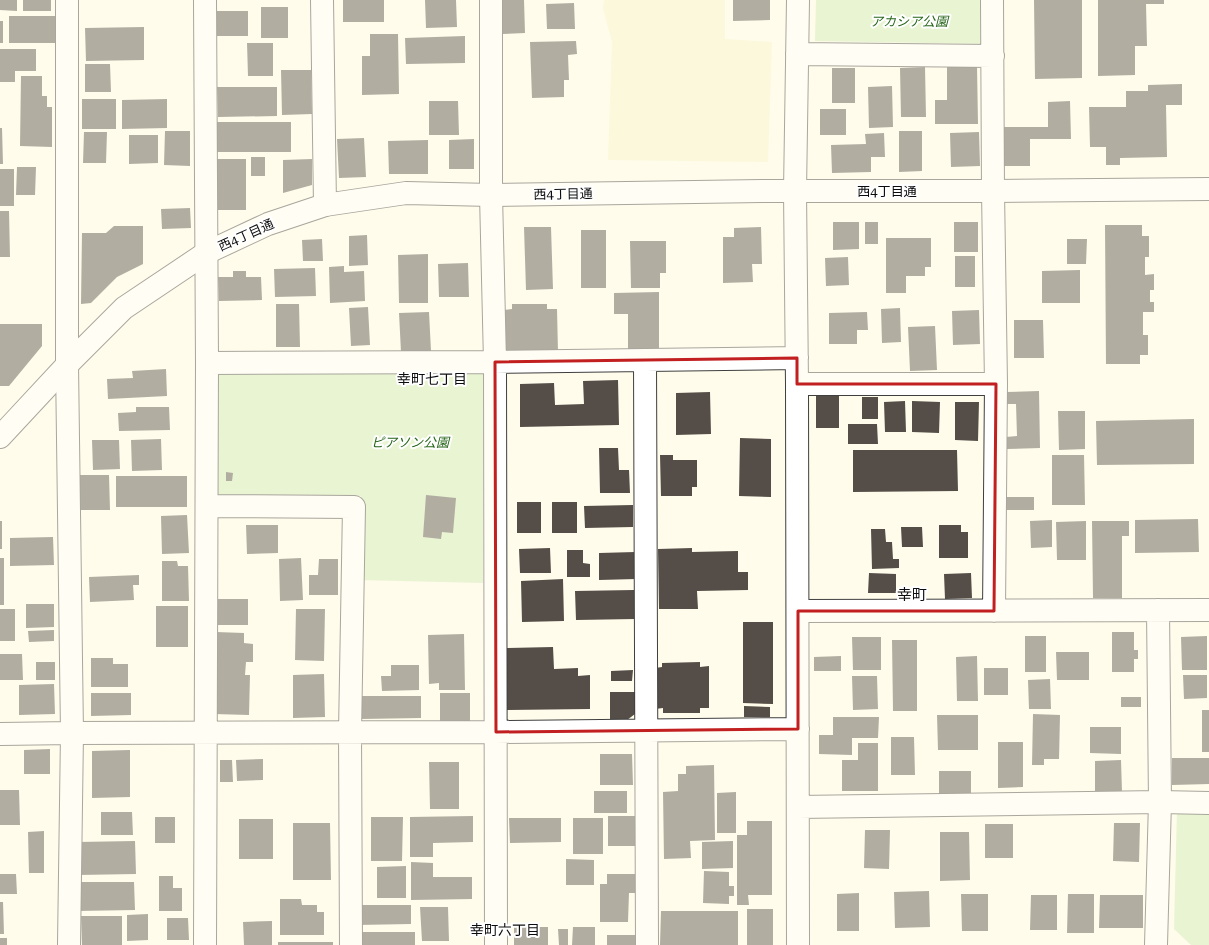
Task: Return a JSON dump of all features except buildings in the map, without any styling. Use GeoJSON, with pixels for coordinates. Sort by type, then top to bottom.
{"type":"FeatureCollection","features":[{"type":"Feature","properties":{"kind":"street"},"geometry":{"type":"LineString","coordinates":[[67,0],[67,365],[72,733],[69,945]]}},
{"type":"Feature","properties":{"kind":"street"},"geometry":{"type":"LineString","coordinates":[[205,0],[207,362],[205,945]]}},
{"type":"Feature","properties":{"kind":"street"},"geometry":{"type":"LineString","coordinates":[[322,0],[325,205]]}},
{"type":"Feature","properties":{"kind":"street"},"geometry":{"type":"LineString","coordinates":[[491,0],[496,945]]}},
{"type":"Feature","properties":{"kind":"street"},"geometry":{"type":"LineString","coordinates":[[798,0],[794,191],[797,358],[798,945]]}},
{"type":"Feature","properties":{"kind":"street"},"geometry":{"type":"LineString","coordinates":[[992,0],[996,384],[994,611]]}},
{"type":"Feature","properties":{"kind":"street"},"geometry":{"type":"LineString","coordinates":[[797,54],[993,56]]}},
{"type":"Feature","properties":{"kind":"street","name":"西4丁目通"},"geometry":{"type":"LineString","coordinates":[[0,437],[67,365],[124,308],[206,253],[268,224],[325,205],[406,193],[491,195],[794,191],[1209,189]]}},
{"type":"Feature","properties":{"kind":"street"},"geometry":{"type":"LineString","coordinates":[[207,362],[494,362],[797,358]]}},
{"type":"Feature","properties":{"kind":"street"},"geometry":{"type":"LineString","coordinates":[[645,360],[647,945]]}},
{"type":"Feature","properties":{"kind":"street"},"geometry":{"type":"LineString","coordinates":[[797,384],[996,384]]}},
{"type":"Feature","properties":{"kind":"street"},"geometry":{"type":"LineString","coordinates":[[207,506],[354,507],[350,732],[352,945]]}},
{"type":"Feature","properties":{"kind":"street"},"geometry":{"type":"LineString","coordinates":[[798,610],[1209,610]]}},
{"type":"Feature","properties":{"kind":"street"},"geometry":{"type":"LineString","coordinates":[[1156,945],[1160,802],[1158,610]]}},
{"type":"Feature","properties":{"kind":"street"},"geometry":{"type":"LineString","coordinates":[[0,734],[798,729]]}},
{"type":"Feature","properties":{"kind":"street"},"geometry":{"type":"LineString","coordinates":[[798,807],[1160,802],[1209,803]]}},
{"type":"Feature","properties":{"kind":"highlighted area"},"geometry":{"type":"Polygon","coordinates":[[[797,358],[797,384],[996,384],[994,611],[798,611],[798,729],[496,732],[495,362],[797,358]]]}},
{"type":"Feature","properties":{"kind":"shaded area"},"geometry":{"type":"Polygon","coordinates":[[[604,0],[725,0],[725,39],[772,42],[768,162],[608,160],[612,42],[603,9],[604,0]]]}},
{"type":"Feature","properties":{"kind":"green space","name":"アカシア公園"},"geometry":{"type":"Polygon","coordinates":[[[816,0],[986,0],[986,44],[815,41],[816,0]]]}},
{"type":"Feature","properties":{"kind":"green space","name":"ピアソン公園"},"geometry":{"type":"Polygon","coordinates":[[[483,370],[483,583],[360,580],[361,496],[217,495],[218,371],[483,370]]]}},
{"type":"Feature","properties":{"kind":"green space"},"geometry":{"type":"Polygon","coordinates":[[[1177,810],[1209,810],[1209,945],[1191,945],[1174,929],[1177,810]]]}},
{"type":"Feature","properties":{"kind":"district","name":"幸町七丁目"},"geometry":{"type":"Point","coordinates":[432,379]}},
{"type":"Feature","properties":{"kind":"district","name":"幸町"},"geometry":{"type":"Point","coordinates":[912,595]}},
{"type":"Feature","properties":{"kind":"district","name":"幸町六丁目"},"geometry":{"type":"Point","coordinates":[505,930]}}]}
